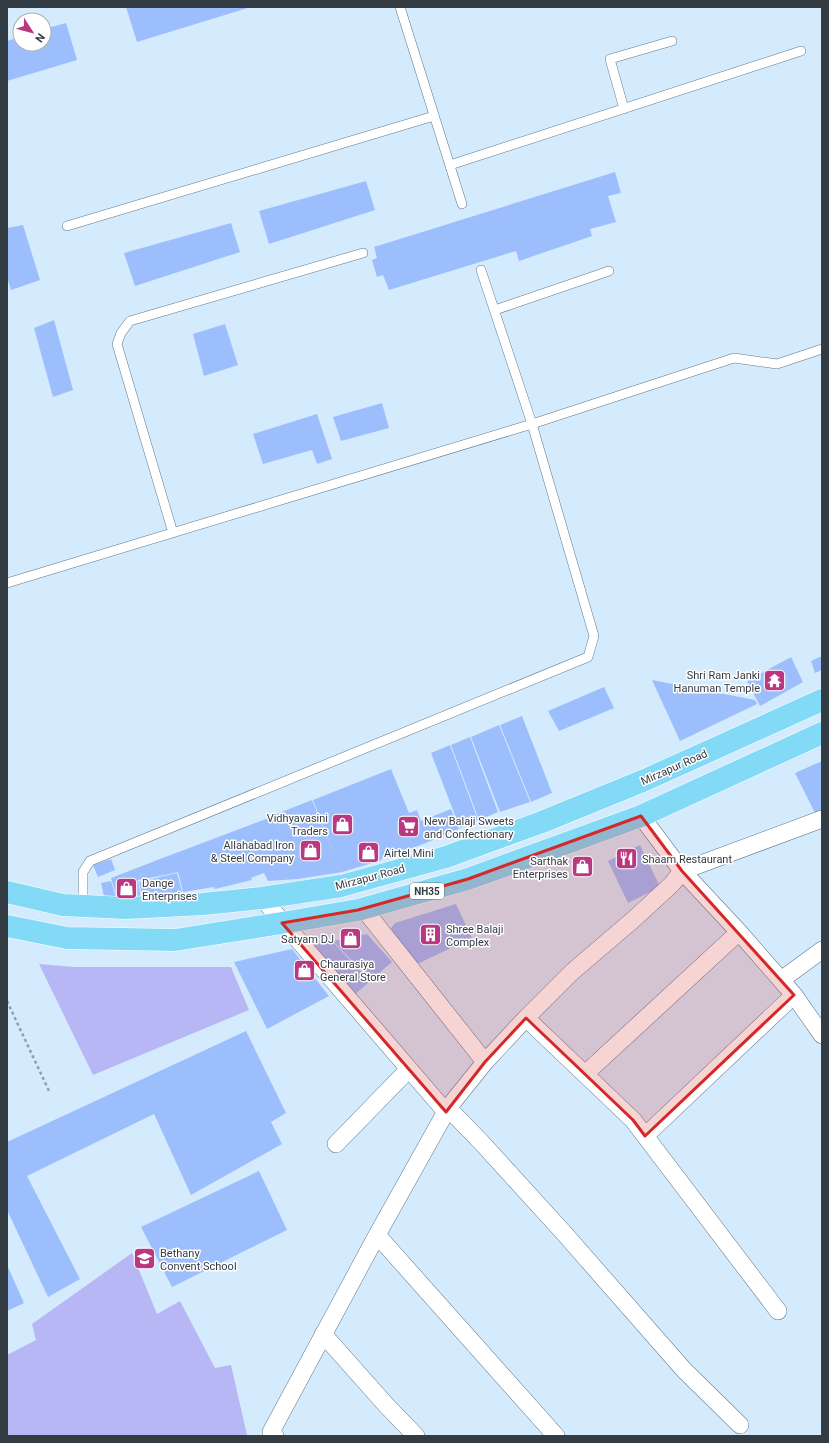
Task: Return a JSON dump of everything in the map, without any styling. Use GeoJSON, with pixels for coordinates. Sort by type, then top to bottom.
{"type":"FeatureCollection","features":[{"type":"Feature","properties":{"kind":"highway","name":"Mirzapur Road"},"geometry":{"type":"LineString","coordinates":[[7,892],[63,905],[126,908],[203,904],[262,898],[341,886],[446,857],[542,822],[645,780],[822,700]]}},
{"type":"Feature","properties":{"kind":"highway","name":"NH35"},"geometry":{"type":"LineString","coordinates":[[7,926],[67,938],[175,940],[282,924],[363,908],[468,879],[641,816],[822,734]]}},
{"type":"Feature","properties":{"kind":"street"},"geometry":{"type":"LineString","coordinates":[[641,816],[682,871],[781,980],[820,1030]]}},
{"type":"Feature","properties":{"kind":"street"},"geometry":{"type":"LineString","coordinates":[[275,1436],[270,1432],[376,1235],[447,1110],[485,1062],[572,972],[634,919],[672,884],[682,871],[822,819]]}},
{"type":"Feature","properties":{"kind":"street"},"geometry":{"type":"LineString","coordinates":[[262,898],[282,924],[409,1069],[447,1110],[481,1142],[563,1232],[684,1370],[740,1425]]}},
{"type":"Feature","properties":{"kind":"street"},"geometry":{"type":"LineString","coordinates":[[363,908],[485,1062]]}},
{"type":"Feature","properties":{"kind":"street"},"geometry":{"type":"LineString","coordinates":[[585,1074],[739,932]]}},
{"type":"Feature","properties":{"kind":"street"},"geometry":{"type":"LineString","coordinates":[[781,980],[822,950]]}},
{"type":"Feature","properties":{"kind":"street"},"geometry":{"type":"LineString","coordinates":[[645,1136],[794,995]]}},
{"type":"Feature","properties":{"kind":"street"},"geometry":{"type":"LineString","coordinates":[[526,1018],[633,1120],[778,1311]]}},
{"type":"Feature","properties":{"kind":"street"},"geometry":{"type":"LineString","coordinates":[[336,1144],[409,1069]]}},
{"type":"Feature","properties":{"kind":"street"},"geometry":{"type":"LineString","coordinates":[[376,1235],[556,1436]]}},
{"type":"Feature","properties":{"kind":"street"},"geometry":{"type":"LineString","coordinates":[[323,1334],[386,1405],[416,1436]]}},
{"type":"Feature","properties":{"kind":"lane"},"geometry":{"type":"LineString","coordinates":[[400,7],[462,204]]}},
{"type":"Feature","properties":{"kind":"lane"},"geometry":{"type":"LineString","coordinates":[[624,109],[610,59],[672,40]]}},
{"type":"Feature","properties":{"kind":"lane"},"geometry":{"type":"LineString","coordinates":[[450,165],[801,51]]}},
{"type":"Feature","properties":{"kind":"lane"},"geometry":{"type":"LineString","coordinates":[[67,226],[434,116]]}},
{"type":"Feature","properties":{"kind":"lane"},"geometry":{"type":"LineString","coordinates":[[173,533],[117,344],[121,333],[130,321],[363,253]]}},
{"type":"Feature","properties":{"kind":"lane"},"geometry":{"type":"LineString","coordinates":[[83,906],[83,872],[90,861],[588,657],[594,636],[532,424],[481,270]]}},
{"type":"Feature","properties":{"kind":"lane"},"geometry":{"type":"LineString","coordinates":[[495,310],[609,271]]}},
{"type":"Feature","properties":{"kind":"lane"},"geometry":{"type":"LineString","coordinates":[[7,583],[532,424],[734,358],[777,364],[822,349]]}},
{"type":"Feature","properties":{"kind":"path"},"geometry":{"type":"LineString","coordinates":[[7,1001],[49,1092]]}},
{"type":"Feature","properties":{"kind":"highlighted area"},"geometry":{"type":"Polygon","coordinates":[[[641,816],[682,871],[794,995],[645,1136],[633,1120],[526,1018],[485,1062],[446,1112],[282,923],[358,910],[468,879],[641,816]]]}},
{"type":"Feature","properties":{"kind":"shaded area"},"geometry":{"type":"Polygon","coordinates":[[[39,964],[74,967],[231,967],[249,1010],[93,1075],[39,964]]]}},
{"type":"Feature","properties":{"kind":"shaded area"},"geometry":{"type":"Polygon","coordinates":[[[132,1253],[157,1314],[180,1301],[215,1368],[231,1365],[247,1435],[7,1436],[7,1355],[36,1340],[32,1324],[132,1253]]]}},
{"type":"Feature","properties":{"kind":"building"},"geometry":{"type":"Polygon","coordinates":[[[126,7],[251,7],[137,42],[126,7]]]}},
{"type":"Feature","properties":{"kind":"building"},"geometry":{"type":"Polygon","coordinates":[[[66,23],[77,60],[7,81],[7,41],[12,39],[12,52],[52,52],[52,27],[66,23]]]}},
{"type":"Feature","properties":{"kind":"building"},"geometry":{"type":"Polygon","coordinates":[[[615,172],[621,193],[608,196],[616,222],[590,229],[592,236],[519,261],[516,251],[389,290],[383,275],[377,277],[372,260],[377,258],[374,247],[615,172]]]}},
{"type":"Feature","properties":{"kind":"building"},"geometry":{"type":"Polygon","coordinates":[[[366,181],[375,210],[269,244],[259,211],[366,181]]]}},
{"type":"Feature","properties":{"kind":"building"},"geometry":{"type":"Polygon","coordinates":[[[231,223],[240,252],[135,286],[124,253],[231,223]]]}},
{"type":"Feature","properties":{"kind":"building"},"geometry":{"type":"Polygon","coordinates":[[[23,225],[40,280],[11,290],[7,277],[7,228],[23,225]]]}},
{"type":"Feature","properties":{"kind":"building"},"geometry":{"type":"Polygon","coordinates":[[[54,320],[73,390],[53,397],[34,328],[54,320]]]}},
{"type":"Feature","properties":{"kind":"building"},"geometry":{"type":"Polygon","coordinates":[[[225,324],[238,365],[204,376],[193,334],[225,324]]]}},
{"type":"Feature","properties":{"kind":"building"},"geometry":{"type":"Polygon","coordinates":[[[382,403],[389,428],[341,441],[333,417],[382,403]]]}},
{"type":"Feature","properties":{"kind":"building"},"geometry":{"type":"Polygon","coordinates":[[[317,414],[332,459],[317,464],[312,450],[263,464],[253,434],[317,414]]]}},
{"type":"Feature","properties":{"kind":"building"},"geometry":{"type":"Polygon","coordinates":[[[822,656],[822,670],[815,673],[811,661],[822,656]]]}},
{"type":"Feature","properties":{"kind":"building","name":"Shri Ram Janki Hanuman Temple"},"geometry":{"type":"Polygon","coordinates":[[[791,657],[803,682],[760,706],[747,681],[791,657]]]}},
{"type":"Feature","properties":{"kind":"building"},"geometry":{"type":"Polygon","coordinates":[[[652,680],[755,700],[757,704],[680,741],[652,680]]]}},
{"type":"Feature","properties":{"kind":"building"},"geometry":{"type":"Polygon","coordinates":[[[604,687],[614,708],[559,731],[548,711],[604,687]]]}},
{"type":"Feature","properties":{"kind":"building"},"geometry":{"type":"Polygon","coordinates":[[[522,716],[552,793],[531,802],[500,725],[522,716]]]}},
{"type":"Feature","properties":{"kind":"building"},"geometry":{"type":"Polygon","coordinates":[[[499,725],[530,802],[500,812],[471,737],[499,725]]]}},
{"type":"Feature","properties":{"kind":"building"},"geometry":{"type":"Polygon","coordinates":[[[470,737],[498,812],[479,820],[451,745],[470,737]]]}},
{"type":"Feature","properties":{"kind":"building"},"geometry":{"type":"Polygon","coordinates":[[[450,745],[478,820],[460,828],[431,753],[450,745]]]}},
{"type":"Feature","properties":{"kind":"building"},"geometry":{"type":"Polygon","coordinates":[[[822,761],[822,815],[819,821],[795,773],[822,761]]]}},
{"type":"Feature","properties":{"kind":"building"},"geometry":{"type":"Polygon","coordinates":[[[391,769],[409,813],[417,810],[421,821],[451,809],[459,829],[421,845],[381,859],[382,860],[342,872],[298,879],[268,881],[264,873],[251,878],[252,880],[215,889],[214,887],[183,892],[178,872],[165,875],[160,859],[274,816],[281,834],[274,815],[312,800],[335,856],[313,800],[391,769]]]}},
{"type":"Feature","properties":{"kind":"building"},"geometry":{"type":"Polygon","coordinates":[[[640,845],[660,887],[628,903],[608,861],[640,845]]]}},
{"type":"Feature","properties":{"kind":"building"},"geometry":{"type":"Polygon","coordinates":[[[111,859],[115,870],[98,877],[93,865],[111,859]]]}},
{"type":"Feature","properties":{"kind":"building","name":"Dange Enterprises"},"geometry":{"type":"Polygon","coordinates":[[[160,859],[165,875],[138,880],[141,899],[118,902],[111,878],[160,859]]]}},
{"type":"Feature","properties":{"kind":"building"},"geometry":{"type":"Polygon","coordinates":[[[177,873],[182,892],[143,899],[139,882],[177,873]]]}},
{"type":"Feature","properties":{"kind":"building"},"geometry":{"type":"Polygon","coordinates":[[[111,881],[117,901],[105,902],[101,883],[111,881]]]}},
{"type":"Feature","properties":{"kind":"building","name":"Shree Balaji Complex"},"geometry":{"type":"Polygon","coordinates":[[[456,904],[472,938],[413,966],[390,932],[392,927],[395,923],[456,904]]]}},
{"type":"Feature","properties":{"kind":"building"},"geometry":{"type":"Polygon","coordinates":[[[367,934],[392,962],[371,980],[333,941],[367,934]]]}},
{"type":"Feature","properties":{"kind":"building"},"geometry":{"type":"Polygon","coordinates":[[[332,941],[370,981],[351,998],[306,946],[332,941]]]}},
{"type":"Feature","properties":{"kind":"building"},"geometry":{"type":"Polygon","coordinates":[[[292,949],[329,996],[267,1029],[234,962],[292,949]]]}},
{"type":"Feature","properties":{"kind":"building"},"geometry":{"type":"Polygon","coordinates":[[[246,1031],[286,1113],[271,1122],[282,1144],[191,1195],[154,1114],[27,1176],[80,1279],[48,1297],[7,1210],[7,1142],[246,1031]]]}},
{"type":"Feature","properties":{"kind":"building"},"geometry":{"type":"Polygon","coordinates":[[[259,1171],[287,1230],[172,1287],[141,1227],[259,1171]]]}},
{"type":"Feature","properties":{"kind":"building"},"geometry":{"type":"Polygon","coordinates":[[[7,1265],[24,1303],[7,1311],[7,1265]]]}},
{"type":"Feature","properties":{"kind":"place","name":"Shri Ram Janki Hanuman Temple"},"geometry":{"type":"Point","coordinates":[775,681]}},
{"type":"Feature","properties":{"kind":"place","name":"Vidhyavasini Traders"},"geometry":{"type":"Point","coordinates":[343,824]}},
{"type":"Feature","properties":{"kind":"place","name":"New Balaji Sweets and Confectionary"},"geometry":{"type":"Point","coordinates":[408,827]}},
{"type":"Feature","properties":{"kind":"place","name":"Allahabad Iron & Steel Company"},"geometry":{"type":"Point","coordinates":[310,851]}},
{"type":"Feature","properties":{"kind":"place","name":"Airtel Mini"},"geometry":{"type":"Point","coordinates":[368,853]}},
{"type":"Feature","properties":{"kind":"place","name":"Shaam Restaurant"},"geometry":{"type":"Point","coordinates":[627,859]}},
{"type":"Feature","properties":{"kind":"place","name":"Sarthak Enterprises"},"geometry":{"type":"Point","coordinates":[583,867]}},
{"type":"Feature","properties":{"kind":"place","name":"Dange Enterprises"},"geometry":{"type":"Point","coordinates":[127,889]}},
{"type":"Feature","properties":{"kind":"place","name":"Shree Balaji Complex"},"geometry":{"type":"Point","coordinates":[431,935]}},
{"type":"Feature","properties":{"kind":"place","name":"Satyam DJ"},"geometry":{"type":"Point","coordinates":[350,939]}},
{"type":"Feature","properties":{"kind":"place","name":"Chaurasiya General Store"},"geometry":{"type":"Point","coordinates":[305,970]}},
{"type":"Feature","properties":{"kind":"place","name":"Bethany Convent School"},"geometry":{"type":"Point","coordinates":[145,1259]}}]}
